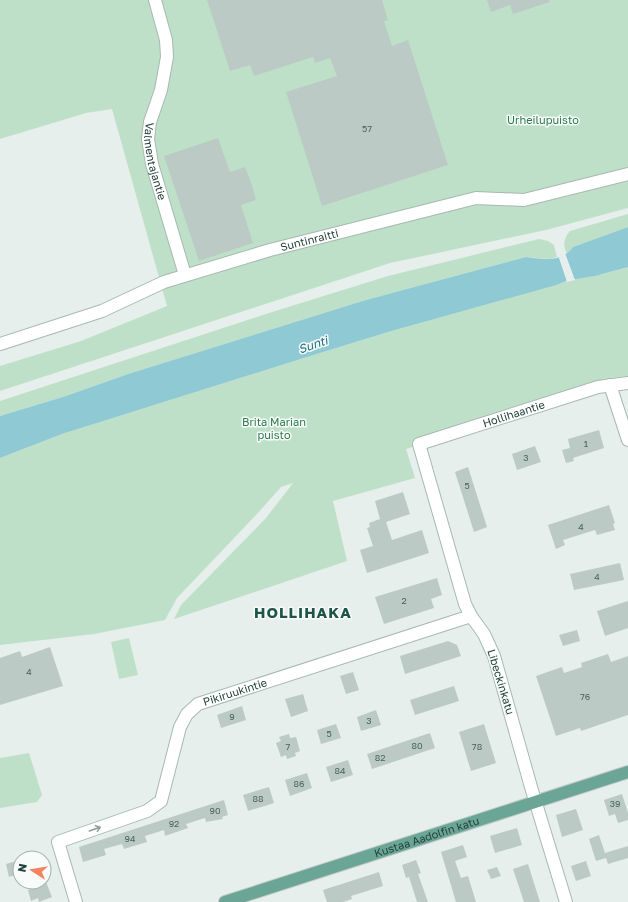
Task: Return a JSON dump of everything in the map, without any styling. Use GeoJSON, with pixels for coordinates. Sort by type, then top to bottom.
{"type":"FeatureCollection","features":[{"type":"Feature","properties":{"kind":"main road","name":"Kustaa Aadolfin katu"},"geometry":{"type":"LineString","coordinates":[[225,902],[536,803],[628,772]]}},
{"type":"Feature","properties":{"kind":"street","name":"Valmentajantie"},"geometry":{"type":"LineString","coordinates":[[155,0],[166,40],[167,57],[161,90],[150,122],[148,139],[152,164],[185,275]]}},
{"type":"Feature","properties":{"kind":"street","name":"Suntinraitti"},"geometry":{"type":"LineString","coordinates":[[0,344],[102,311],[164,282],[270,250],[476,198],[524,200],[628,174]]}},
{"type":"Feature","properties":{"kind":"street","name":"Hollihaantie"},"geometry":{"type":"LineString","coordinates":[[419,444],[610,385],[628,383]]}},
{"type":"Feature","properties":{"kind":"street"},"geometry":{"type":"LineString","coordinates":[[610,385],[628,440]]}},
{"type":"Feature","properties":{"kind":"street","name":"Libeckinkatu"},"geometry":{"type":"LineString","coordinates":[[419,444],[465,604],[471,616],[484,634],[494,656],[566,902]]}},
{"type":"Feature","properties":{"kind":"street","name":"Pikiruukintie"},"geometry":{"type":"LineString","coordinates":[[76,902],[58,842],[147,811],[158,805],[164,795],[180,726],[187,714],[198,704],[205,700],[471,616]]}},
{"type":"Feature","properties":{"kind":"green space","name":"Urheilupuisto"},"geometry":{"type":"Polygon","coordinates":[[[0,0],[628,0],[628,208],[546,230],[390,263],[0,391],[0,366],[81,341],[167,306],[112,109],[86,113],[0,139],[0,0]]]}},
{"type":"Feature","properties":{"kind":"green space"},"geometry":{"type":"Polygon","coordinates":[[[628,214],[628,227],[573,247],[567,254],[564,242],[570,231],[628,214]]]}},
{"type":"Feature","properties":{"kind":"green space"},"geometry":{"type":"Polygon","coordinates":[[[539,239],[548,241],[554,245],[557,257],[550,259],[526,257],[366,300],[128,374],[66,396],[0,416],[0,401],[269,313],[388,276],[539,239]]]}},
{"type":"Feature","properties":{"kind":"green space","name":"Brita Marian puisto"},"geometry":{"type":"Polygon","coordinates":[[[628,267],[628,376],[602,379],[597,392],[406,449],[415,478],[333,501],[347,561],[174,619],[181,605],[266,518],[293,483],[281,487],[177,598],[165,620],[94,634],[0,645],[0,458],[62,434],[388,332],[578,278],[595,276],[628,267]]]}},
{"type":"Feature","properties":{"kind":"green space"},"geometry":{"type":"Polygon","coordinates":[[[129,638],[138,675],[119,679],[111,642],[129,638]]]}},
{"type":"Feature","properties":{"kind":"green space"},"geometry":{"type":"Polygon","coordinates":[[[29,753],[42,795],[37,802],[0,808],[0,758],[29,753]]]}},
{"type":"Feature","properties":{"kind":"water","name":"Sunti"},"geometry":{"type":"Polygon","coordinates":[[[628,227],[628,267],[595,276],[569,280],[556,285],[388,332],[62,434],[0,458],[0,416],[66,396],[128,374],[366,300],[526,257],[545,259],[557,258],[563,256],[573,247],[628,227]]]}},
{"type":"Feature","properties":{"kind":"pier"},"geometry":{"type":"Polygon","coordinates":[[[565,253],[575,280],[567,282],[558,255],[565,253]]]}},
{"type":"Feature","properties":{"kind":"building"},"geometry":{"type":"Polygon","coordinates":[[[207,0],[382,0],[388,20],[384,21],[392,46],[408,40],[448,165],[322,206],[286,92],[337,76],[330,58],[315,63],[313,57],[254,76],[250,65],[230,71],[207,0]]]}},
{"type":"Feature","properties":{"kind":"building"},"geometry":{"type":"Polygon","coordinates":[[[487,0],[549,0],[550,2],[513,14],[510,5],[491,12],[487,0]]]}},
{"type":"Feature","properties":{"kind":"building"},"geometry":{"type":"Polygon","coordinates":[[[218,138],[230,172],[245,167],[251,182],[256,200],[241,205],[253,243],[199,261],[164,156],[218,138]]]}},
{"type":"Feature","properties":{"kind":"building"},"geometry":{"type":"Polygon","coordinates":[[[599,430],[604,448],[573,458],[574,461],[566,463],[562,450],[570,448],[568,439],[599,430]]]}},
{"type":"Feature","properties":{"kind":"building"},"geometry":{"type":"Polygon","coordinates":[[[535,446],[541,462],[517,470],[512,454],[535,446]]]}},
{"type":"Feature","properties":{"kind":"building"},"geometry":{"type":"Polygon","coordinates":[[[468,467],[487,527],[474,532],[455,472],[468,467]]]}},
{"type":"Feature","properties":{"kind":"building"},"geometry":{"type":"Polygon","coordinates":[[[403,492],[410,514],[386,522],[392,540],[422,530],[429,553],[367,573],[360,550],[373,546],[367,528],[370,527],[369,523],[380,519],[375,501],[403,492]]]}},
{"type":"Feature","properties":{"kind":"building"},"geometry":{"type":"Polygon","coordinates":[[[609,505],[615,523],[613,524],[615,530],[597,535],[595,530],[563,540],[565,545],[556,549],[548,525],[609,505]]]}},
{"type":"Feature","properties":{"kind":"building"},"geometry":{"type":"Polygon","coordinates":[[[620,563],[624,580],[574,590],[570,574],[620,563]]]}},
{"type":"Feature","properties":{"kind":"building"},"geometry":{"type":"Polygon","coordinates":[[[437,578],[442,595],[431,599],[434,608],[384,624],[375,597],[437,578]]]}},
{"type":"Feature","properties":{"kind":"building"},"geometry":{"type":"Polygon","coordinates":[[[628,601],[628,628],[605,636],[597,611],[628,601]]]}},
{"type":"Feature","properties":{"kind":"building"},"geometry":{"type":"Polygon","coordinates":[[[577,630],[580,641],[563,646],[559,635],[577,630]]]}},
{"type":"Feature","properties":{"kind":"building"},"geometry":{"type":"Polygon","coordinates":[[[448,641],[457,645],[461,656],[405,674],[400,656],[448,641]]]}},
{"type":"Feature","properties":{"kind":"building"},"geometry":{"type":"Polygon","coordinates":[[[50,647],[63,686],[0,705],[0,658],[20,651],[22,657],[50,647]]]}},
{"type":"Feature","properties":{"kind":"building"},"geometry":{"type":"Polygon","coordinates":[[[608,654],[611,662],[628,656],[628,715],[581,731],[580,728],[556,736],[536,676],[562,667],[564,673],[582,667],[581,663],[608,654]]]}},
{"type":"Feature","properties":{"kind":"building"},"geometry":{"type":"Polygon","coordinates":[[[353,672],[359,690],[346,694],[340,676],[353,672]]]}},
{"type":"Feature","properties":{"kind":"building"},"geometry":{"type":"Polygon","coordinates":[[[454,686],[459,701],[415,715],[410,700],[454,686]]]}},
{"type":"Feature","properties":{"kind":"building"},"geometry":{"type":"Polygon","coordinates":[[[303,694],[308,711],[291,717],[285,699],[303,694]]]}},
{"type":"Feature","properties":{"kind":"building"},"geometry":{"type":"Polygon","coordinates":[[[242,706],[246,720],[221,728],[217,715],[242,706]]]}},
{"type":"Feature","properties":{"kind":"building"},"geometry":{"type":"Polygon","coordinates":[[[376,710],[381,725],[361,731],[357,717],[376,710]]]}},
{"type":"Feature","properties":{"kind":"building"},"geometry":{"type":"Polygon","coordinates":[[[336,724],[341,738],[321,744],[317,730],[336,724]]]}},
{"type":"Feature","properties":{"kind":"building"},"geometry":{"type":"Polygon","coordinates":[[[484,724],[496,763],[471,771],[459,732],[484,724]]]}},
{"type":"Feature","properties":{"kind":"building"},"geometry":{"type":"Polygon","coordinates":[[[430,733],[435,748],[372,769],[367,754],[430,733]]]}},
{"type":"Feature","properties":{"kind":"building"},"geometry":{"type":"Polygon","coordinates":[[[289,734],[290,738],[296,737],[300,751],[295,753],[296,756],[287,759],[286,755],[281,757],[276,743],[281,741],[279,737],[289,734]]]}},
{"type":"Feature","properties":{"kind":"building"},"geometry":{"type":"Polygon","coordinates":[[[348,760],[353,775],[331,782],[326,767],[348,760]]]}},
{"type":"Feature","properties":{"kind":"building"},"geometry":{"type":"Polygon","coordinates":[[[307,773],[312,788],[290,796],[285,780],[307,773]]]}},
{"type":"Feature","properties":{"kind":"building"},"geometry":{"type":"Polygon","coordinates":[[[269,787],[274,803],[248,811],[243,795],[269,787]]]}},
{"type":"Feature","properties":{"kind":"building"},"geometry":{"type":"Polygon","coordinates":[[[622,794],[628,813],[628,820],[618,823],[615,814],[609,816],[604,800],[622,794]]]}},
{"type":"Feature","properties":{"kind":"building"},"geometry":{"type":"Polygon","coordinates":[[[224,800],[228,815],[222,817],[223,819],[206,822],[205,818],[186,824],[188,828],[165,836],[164,830],[145,836],[147,842],[124,849],[122,844],[104,849],[106,855],[83,862],[79,847],[224,800]]]}},
{"type":"Feature","properties":{"kind":"building"},"geometry":{"type":"Polygon","coordinates":[[[576,809],[583,830],[562,837],[556,815],[576,809]]]}},
{"type":"Feature","properties":{"kind":"building"},"geometry":{"type":"Polygon","coordinates":[[[517,828],[522,845],[495,853],[490,836],[517,828]]]}},
{"type":"Feature","properties":{"kind":"building"},"geometry":{"type":"Polygon","coordinates":[[[599,835],[605,853],[628,846],[628,858],[608,864],[606,858],[596,861],[589,839],[599,835]]]}},
{"type":"Feature","properties":{"kind":"building"},"geometry":{"type":"Polygon","coordinates":[[[463,845],[467,857],[455,861],[461,878],[468,876],[476,902],[456,902],[441,852],[463,845]]]}},
{"type":"Feature","properties":{"kind":"building"},"geometry":{"type":"Polygon","coordinates":[[[416,860],[421,873],[418,874],[428,902],[417,902],[409,877],[406,878],[402,865],[416,860]]]}},
{"type":"Feature","properties":{"kind":"building"},"geometry":{"type":"Polygon","coordinates":[[[586,861],[591,876],[576,881],[571,866],[586,861]]]}},
{"type":"Feature","properties":{"kind":"building"},"geometry":{"type":"Polygon","coordinates":[[[12,862],[12,876],[9,877],[6,864],[12,862]]]}},
{"type":"Feature","properties":{"kind":"building"},"geometry":{"type":"Polygon","coordinates":[[[528,864],[540,902],[524,902],[513,869],[528,864]]]}},
{"type":"Feature","properties":{"kind":"building"},"geometry":{"type":"Polygon","coordinates":[[[497,867],[501,876],[491,879],[487,870],[497,867]]]}},
{"type":"Feature","properties":{"kind":"building"},"geometry":{"type":"Polygon","coordinates":[[[379,872],[383,886],[351,896],[352,899],[343,902],[327,902],[323,890],[379,872]]]}},
{"type":"Feature","properties":{"kind":"building"},"geometry":{"type":"Polygon","coordinates":[[[28,890],[49,890],[52,897],[39,902],[38,898],[31,901],[28,890]]]}},
{"type":"Feature","properties":{"kind":"district","name":"HOLLIHAKA"},"geometry":{"type":"Point","coordinates":[303,613]}}]}
